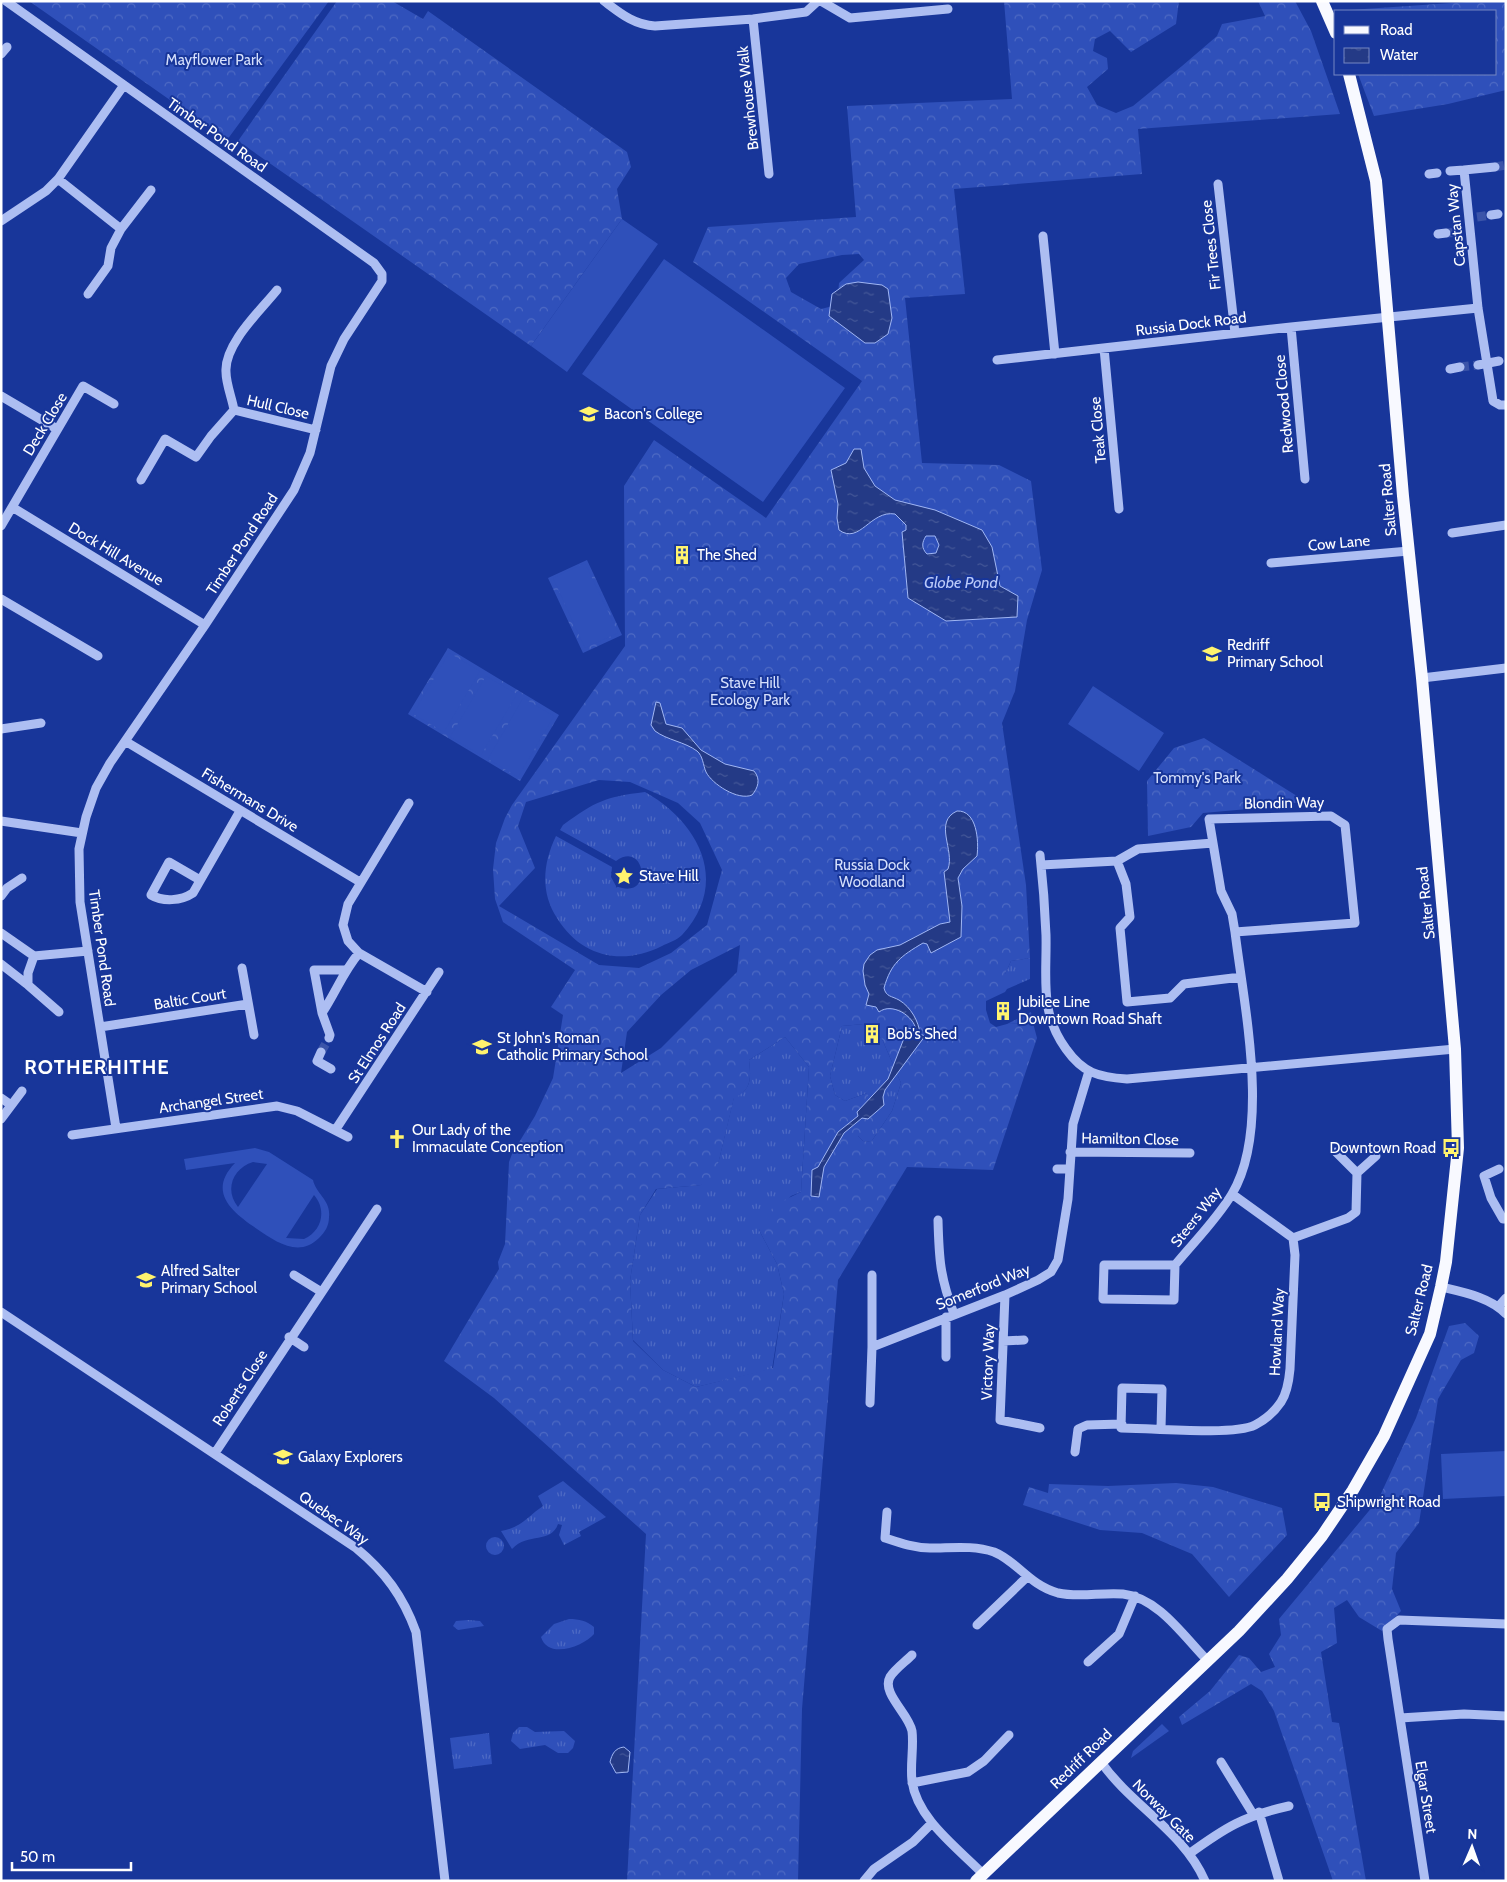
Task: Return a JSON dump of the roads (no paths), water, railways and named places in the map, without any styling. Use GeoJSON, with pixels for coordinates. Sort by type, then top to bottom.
{"type":"FeatureCollection","features":[{"type":"Feature","properties":{"kind":"main road"},"geometry":{"type":"LineString","coordinates":[[1322,1],[1334,28]]}},
{"type":"Feature","properties":{"kind":"main road","name":"Salter Road"},"geometry":{"type":"LineString","coordinates":[[1208,1661],[1287,1579],[1353,1490],[1384,1436],[1430,1334],[1447,1254],[1458,1148],[1455,1049],[1376,181],[1349,75]]}},
{"type":"Feature","properties":{"kind":"main road","name":"Redriff Road"},"geometry":{"type":"LineString","coordinates":[[979,1877],[1208,1661]]}},
{"type":"Feature","properties":{"kind":"street","name":"Timber Pond Road"},"geometry":{"type":"LineString","coordinates":[[6,1],[378,268],[382,281],[344,338],[331,366],[322,395],[310,452],[294,490],[206,625],[125,741],[96,788],[79,849],[79,895],[116,1128]]}},
{"type":"Feature","properties":{"kind":"street"},"geometry":{"type":"LineString","coordinates":[[604,1],[624,16],[642,25],[753,19],[806,12],[820,1],[850,18],[948,9]]}},
{"type":"Feature","properties":{"kind":"street","name":"Brewhouse Walk"},"geometry":{"type":"LineString","coordinates":[[753,19],[769,174]]}},
{"type":"Feature","properties":{"kind":"street"},"geometry":{"type":"LineString","coordinates":[[1,221],[46,190],[58,179],[124,85]]}},
{"type":"Feature","properties":{"kind":"street","name":"Capstan Way"},"geometry":{"type":"LineString","coordinates":[[1495,167],[1464,170],[1473,217],[1466,231],[1478,308],[1482,364],[1493,401],[1500,406],[1506,405]]}},
{"type":"Feature","properties":{"kind":"street"},"geometry":{"type":"LineString","coordinates":[[1450,171],[1464,170]]}},
{"type":"Feature","properties":{"kind":"street"},"geometry":{"type":"LineString","coordinates":[[58,179],[121,229]]}},
{"type":"Feature","properties":{"kind":"street","name":"Fir Trees Close"},"geometry":{"type":"LineString","coordinates":[[1218,184],[1235,333]]}},
{"type":"Feature","properties":{"kind":"street"},"geometry":{"type":"LineString","coordinates":[[88,294],[108,266],[111,248],[121,229],[151,190]]}},
{"type":"Feature","properties":{"kind":"street"},"geometry":{"type":"LineString","coordinates":[[1043,236],[1055,354]]}},
{"type":"Feature","properties":{"kind":"street","name":"Hull Close"},"geometry":{"type":"LineString","coordinates":[[234,410],[226,372],[227,360],[235,341],[278,290]]}},
{"type":"Feature","properties":{"kind":"street"},"geometry":{"type":"LineString","coordinates":[[1388,317],[1478,308]]}},
{"type":"Feature","properties":{"kind":"street","name":"Russia Dock Road"},"geometry":{"type":"LineString","coordinates":[[997,360],[1388,317]]}},
{"type":"Feature","properties":{"kind":"street","name":"Redwood Close"},"geometry":{"type":"LineString","coordinates":[[1291,327],[1305,479]]}},
{"type":"Feature","properties":{"kind":"street","name":"Teak Close"},"geometry":{"type":"LineString","coordinates":[[1104,348],[1119,509]]}},
{"type":"Feature","properties":{"kind":"street"},"geometry":{"type":"LineString","coordinates":[[1482,364],[1499,361]]}},
{"type":"Feature","properties":{"kind":"street","name":"Deck Close"},"geometry":{"type":"LineString","coordinates":[[1,526],[84,386],[114,404]]}},
{"type":"Feature","properties":{"kind":"street"},"geometry":{"type":"LineString","coordinates":[[1,396],[57,429]]}},
{"type":"Feature","properties":{"kind":"street","name":"Hull Close"},"geometry":{"type":"LineString","coordinates":[[234,410],[316,430]]}},
{"type":"Feature","properties":{"kind":"street","name":"Hull Close"},"geometry":{"type":"LineString","coordinates":[[141,480],[165,439],[196,457],[211,436],[234,410]]}},
{"type":"Feature","properties":{"kind":"street","name":"Dock Hill Avenue"},"geometry":{"type":"LineString","coordinates":[[12,507],[206,625]]}},
{"type":"Feature","properties":{"kind":"street"},"geometry":{"type":"LineString","coordinates":[[1452,533],[1506,525]]}},
{"type":"Feature","properties":{"kind":"street","name":"Cow Lane"},"geometry":{"type":"LineString","coordinates":[[1271,563],[1409,551]]}},
{"type":"Feature","properties":{"kind":"street"},"geometry":{"type":"LineString","coordinates":[[1,599],[98,656]]}},
{"type":"Feature","properties":{"kind":"street"},"geometry":{"type":"LineString","coordinates":[[1422,678],[1506,668]]}},
{"type":"Feature","properties":{"kind":"street"},"geometry":{"type":"LineString","coordinates":[[1,729],[41,723]]}},
{"type":"Feature","properties":{"kind":"street","name":"Fishermans Drive"},"geometry":{"type":"LineString","coordinates":[[125,741],[360,882]]}},
{"type":"Feature","properties":{"kind":"street"},"geometry":{"type":"LineString","coordinates":[[409,803],[360,882],[343,918],[348,941],[359,953],[427,992]]}},
{"type":"Feature","properties":{"kind":"street"},"geometry":{"type":"LineString","coordinates":[[200,880],[170,862],[151,895],[160,900],[188,897],[200,880],[240,811]]}},
{"type":"Feature","properties":{"kind":"street","name":"Blondin Way"},"geometry":{"type":"LineString","coordinates":[[1235,932],[1355,923],[1345,825],[1331,816],[1209,819],[1221,891],[1232,914],[1251,1067]]}},
{"type":"Feature","properties":{"kind":"street"},"geometry":{"type":"LineString","coordinates":[[1,821],[82,833]]}},
{"type":"Feature","properties":{"kind":"street"},"geometry":{"type":"LineString","coordinates":[[1041,865],[1117,861],[1138,849],[1212,843]]}},
{"type":"Feature","properties":{"kind":"street"},"geometry":{"type":"LineString","coordinates":[[1040,855],[1047,1010],[1056,1034],[1075,1061],[1089,1071],[1105,1078],[1127,1079],[1455,1049]]}},
{"type":"Feature","properties":{"kind":"street"},"geometry":{"type":"LineString","coordinates":[[1117,861],[1126,884],[1130,917],[1120,928],[1127,1002],[1170,998],[1184,984],[1240,977]]}},
{"type":"Feature","properties":{"kind":"street"},"geometry":{"type":"LineString","coordinates":[[1,896],[7,888],[22,878]]}},
{"type":"Feature","properties":{"kind":"street"},"geometry":{"type":"LineString","coordinates":[[1,933],[34,956],[88,951]]}},
{"type":"Feature","properties":{"kind":"street"},"geometry":{"type":"LineString","coordinates":[[322,1013],[339,987],[344,970],[359,953]]}},
{"type":"Feature","properties":{"kind":"street"},"geometry":{"type":"LineString","coordinates":[[28,985],[28,973],[34,956]]}},
{"type":"Feature","properties":{"kind":"street"},"geometry":{"type":"LineString","coordinates":[[1,964],[60,1012]]}},
{"type":"Feature","properties":{"kind":"street","name":"Baltic Court"},"geometry":{"type":"LineString","coordinates":[[100,1027],[248,1004],[242,968]]}},
{"type":"Feature","properties":{"kind":"street"},"geometry":{"type":"LineString","coordinates":[[329,1038],[330,1035],[322,1013],[314,970],[344,970]]}},
{"type":"Feature","properties":{"kind":"street","name":"St Elmos Road"},"geometry":{"type":"LineString","coordinates":[[336,1129],[439,972]]}},
{"type":"Feature","properties":{"kind":"street"},"geometry":{"type":"LineString","coordinates":[[248,1004],[254,1036]]}},
{"type":"Feature","properties":{"kind":"street"},"geometry":{"type":"LineString","coordinates":[[321,1052],[316,1061],[331,1069]]}},
{"type":"Feature","properties":{"kind":"street","name":"Steers Way"},"geometry":{"type":"LineString","coordinates":[[1175,1265],[1104,1265],[1103,1299],[1174,1300],[1175,1265],[1232,1194],[1242,1172],[1251,1138],[1254,1107],[1251,1067]]}},
{"type":"Feature","properties":{"kind":"street","name":"Somerford Way"},"geometry":{"type":"LineString","coordinates":[[872,1347],[1005,1294],[1038,1280],[1050,1272],[1058,1260],[1070,1169],[1073,1124],[1089,1071]]}},
{"type":"Feature","properties":{"kind":"street"},"geometry":{"type":"LineString","coordinates":[[1,1119],[22,1091]]}},
{"type":"Feature","properties":{"kind":"street"},"geometry":{"type":"LineString","coordinates":[[1,1098],[11,1105]]}},
{"type":"Feature","properties":{"kind":"street","name":"Archangel Street"},"geometry":{"type":"LineString","coordinates":[[72,1135],[276,1106],[297,1111],[336,1129],[348,1137]]}},
{"type":"Feature","properties":{"kind":"street","name":"Hamilton Close"},"geometry":{"type":"LineString","coordinates":[[1070,1152],[1190,1153]]}},
{"type":"Feature","properties":{"kind":"street"},"geometry":{"type":"LineString","coordinates":[[1232,1194],[1293,1238],[1348,1218],[1356,1212],[1357,1173],[1336,1152]]}},
{"type":"Feature","properties":{"kind":"street"},"geometry":{"type":"LineString","coordinates":[[1357,1173],[1376,1156]]}},
{"type":"Feature","properties":{"kind":"street"},"geometry":{"type":"LineString","coordinates":[[1057,1169],[1070,1169]]}},
{"type":"Feature","properties":{"kind":"street"},"geometry":{"type":"LineString","coordinates":[[1499,1170],[1484,1176],[1491,1198],[1506,1219]]}},
{"type":"Feature","properties":{"kind":"street","name":"Roberts Close"},"geometry":{"type":"LineString","coordinates":[[214,1453],[289,1337],[377,1209]]}},
{"type":"Feature","properties":{"kind":"street"},"geometry":{"type":"LineString","coordinates":[[938,1220],[942,1283],[950,1316],[946,1357]]}},
{"type":"Feature","properties":{"kind":"street","name":"Howland Way"},"geometry":{"type":"LineString","coordinates":[[1122,1424],[1122,1428],[1231,1430],[1254,1425],[1270,1415],[1282,1401],[1290,1369],[1295,1255],[1293,1238]]}},
{"type":"Feature","properties":{"kind":"street"},"geometry":{"type":"LineString","coordinates":[[294,1275],[320,1291]]}},
{"type":"Feature","properties":{"kind":"street"},"geometry":{"type":"LineString","coordinates":[[870,1403],[872,1275]]}},
{"type":"Feature","properties":{"kind":"street"},"geometry":{"type":"LineString","coordinates":[[1440,1287],[1468,1294],[1499,1306],[1506,1314]]}},
{"type":"Feature","properties":{"kind":"street","name":"Victory Way"},"geometry":{"type":"LineString","coordinates":[[1005,1294],[1000,1420],[1040,1428]]}},
{"type":"Feature","properties":{"kind":"street"},"geometry":{"type":"LineString","coordinates":[[1499,1306],[1506,1298]]}},
{"type":"Feature","properties":{"kind":"street","name":"Quebec Way"},"geometry":{"type":"LineString","coordinates":[[1,1312],[356,1548],[375,1563],[397,1590],[408,1609],[416,1632],[445,1881]]}},
{"type":"Feature","properties":{"kind":"street"},"geometry":{"type":"LineString","coordinates":[[289,1337],[304,1347]]}},
{"type":"Feature","properties":{"kind":"street"},"geometry":{"type":"LineString","coordinates":[[1003,1340],[1024,1340]]}},
{"type":"Feature","properties":{"kind":"street"},"geometry":{"type":"LineString","coordinates":[[1075,1452],[1078,1429],[1087,1425],[1122,1424],[1122,1388],[1162,1390],[1161,1429]]}},
{"type":"Feature","properties":{"kind":"street"},"geometry":{"type":"LineString","coordinates":[[887,1512],[885,1538],[913,1547],[962,1547],[996,1553],[1027,1577],[1057,1592],[1074,1596],[1110,1594],[1135,1596],[1148,1602],[1208,1661]]}},
{"type":"Feature","properties":{"kind":"street"},"geometry":{"type":"LineString","coordinates":[[976,1625],[1027,1577]]}},
{"type":"Feature","properties":{"kind":"street"},"geometry":{"type":"LineString","coordinates":[[1088,1662],[1119,1634],[1135,1596]]}},
{"type":"Feature","properties":{"kind":"street","name":"Elgar Street"},"geometry":{"type":"LineString","coordinates":[[1424,1881],[1387,1629],[1393,1622],[1399,1620],[1506,1624]]}},
{"type":"Feature","properties":{"kind":"street"},"geometry":{"type":"LineString","coordinates":[[912,1655],[890,1678],[888,1688],[892,1698],[907,1715],[912,1732],[912,1783],[918,1803],[932,1823],[979,1877]]}},
{"type":"Feature","properties":{"kind":"street"},"geometry":{"type":"LineString","coordinates":[[1400,1718],[1464,1714],[1506,1716]]}},
{"type":"Feature","properties":{"kind":"street"},"geometry":{"type":"LineString","coordinates":[[912,1783],[968,1772],[984,1761],[1009,1735]]}},
{"type":"Feature","properties":{"kind":"street","name":"Norway Gate"},"geometry":{"type":"LineString","coordinates":[[1101,1762],[1113,1779],[1189,1854],[1205,1881]]}},
{"type":"Feature","properties":{"kind":"street"},"geometry":{"type":"LineString","coordinates":[[1222,1762],[1256,1813],[1279,1881]]}},
{"type":"Feature","properties":{"kind":"street"},"geometry":{"type":"LineString","coordinates":[[1189,1854],[1233,1824],[1256,1813],[1289,1806]]}},
{"type":"Feature","properties":{"kind":"street"},"geometry":{"type":"LineString","coordinates":[[864,1881],[874,1869],[913,1842],[932,1823]]}},
{"type":"Feature","properties":{"kind":"water"},"geometry":{"type":"Polygon","coordinates":[[[858,282],[882,285],[888,289],[892,318],[888,334],[875,343],[865,343],[829,316],[832,294],[846,284],[858,282]]]}},
{"type":"Feature","properties":{"kind":"water","name":"Globe Pond"},"geometry":{"type":"Polygon","coordinates":[[[854,449],[861,449],[864,468],[875,486],[895,500],[935,510],[982,530],[992,547],[1000,586],[1018,596],[1017,617],[946,621],[908,598],[902,532],[906,530],[906,525],[895,514],[886,514],[879,517],[853,533],[839,530],[837,518],[838,504],[831,470],[846,463],[854,449]],[[926,536],[924,540],[923,547],[927,554],[936,553],[939,545],[935,536],[926,536]]]}},
{"type":"Feature","properties":{"kind":"water"},"geometry":{"type":"Polygon","coordinates":[[[656,702],[660,703],[666,724],[682,728],[701,750],[725,764],[754,771],[758,783],[752,795],[740,796],[726,790],[709,777],[702,758],[697,751],[655,731],[651,725],[656,702]]]}},
{"type":"Feature","properties":{"kind":"water"},"geometry":{"type":"Polygon","coordinates":[[[957,811],[964,812],[973,821],[978,842],[977,856],[963,869],[958,878],[962,906],[961,937],[931,953],[927,944],[923,943],[909,952],[894,966],[884,988],[888,995],[899,1000],[911,1011],[920,1034],[925,1036],[885,1090],[883,1097],[884,1105],[868,1119],[862,1118],[844,1133],[824,1167],[819,1197],[811,1196],[812,1170],[818,1167],[838,1132],[858,1116],[857,1112],[888,1079],[908,1028],[916,1030],[911,1020],[902,1012],[884,1009],[879,1012],[876,1007],[866,1005],[869,994],[865,985],[864,964],[870,955],[877,950],[900,945],[940,924],[950,922],[944,872],[948,869],[949,862],[945,829],[946,822],[950,816],[957,811]]]}},
{"type":"Feature","properties":{"kind":"water"},"geometry":{"type":"Polygon","coordinates":[[[624,1747],[630,1752],[628,1772],[616,1773],[610,1762],[616,1750],[624,1747]]]}},
{"type":"Feature","properties":{"kind":"tunnel"},"geometry":{"type":"LineString","coordinates":[[1495,167],[1506,165]]}},
{"type":"Feature","properties":{"kind":"tunnel"},"geometry":{"type":"LineString","coordinates":[[1477,217],[1491,215]]}},
{"type":"Feature","properties":{"kind":"tunnel"},"geometry":{"type":"LineString","coordinates":[[1446,233],[1462,232]]}},
{"type":"Feature","properties":{"kind":"tunnel"},"geometry":{"type":"LineString","coordinates":[[1460,367],[1478,365]]}},
{"type":"Feature","properties":{"kind":"tunnel"},"geometry":{"type":"LineString","coordinates":[[321,1052],[329,1038]]}},
{"type":"Feature","properties":{"kind":"place","name":"Bacon's College"},"geometry":{"type":"Point","coordinates":[589,414]}},
{"type":"Feature","properties":{"kind":"place","name":"The Shed"},"geometry":{"type":"Point","coordinates":[682,555]}},
{"type":"Feature","properties":{"kind":"place","name":"Redriff Primary School"},"geometry":{"type":"Point","coordinates":[1212,654]}},
{"type":"Feature","properties":{"kind":"place","name":"Stave Hill"},"geometry":{"type":"Point","coordinates":[624,876]}},
{"type":"Feature","properties":{"kind":"place","name":"Jubilee Line Downtown Road Shaft"},"geometry":{"type":"Point","coordinates":[1003,1011]}},
{"type":"Feature","properties":{"kind":"place","name":"Bob's Shed"},"geometry":{"type":"Point","coordinates":[872,1034]}},
{"type":"Feature","properties":{"kind":"place","name":"St John's Roman Catholic Primary School"},"geometry":{"type":"Point","coordinates":[482,1047]}},
{"type":"Feature","properties":{"kind":"place","name":"Our Lady of the Immaculate Conception"},"geometry":{"type":"Point","coordinates":[397,1139]}},
{"type":"Feature","properties":{"kind":"place","name":"Downtown Road"},"geometry":{"type":"Point","coordinates":[1451,1148]}},
{"type":"Feature","properties":{"kind":"place","name":"Alfred Salter Primary School"},"geometry":{"type":"Point","coordinates":[146,1280]}},
{"type":"Feature","properties":{"kind":"place","name":"Galaxy Explorers"},"geometry":{"type":"Point","coordinates":[283,1457]}},
{"type":"Feature","properties":{"kind":"place","name":"Shipwright Road"},"geometry":{"type":"Point","coordinates":[1322,1502]}},
{"type":"Feature","properties":{"kind":"district","name":"ROTHERHITHE"},"geometry":{"type":"Point","coordinates":[97,1067]}},
{"type":"Feature","properties":{"kind":"park label","name":"Mayflower Park"},"geometry":{"type":"Point","coordinates":[214,60]}},
{"type":"Feature","properties":{"kind":"park label","name":"Stave Hill Ecology Park"},"geometry":{"type":"Point","coordinates":[750,692]}},
{"type":"Feature","properties":{"kind":"park label","name":"Tommy's Park"},"geometry":{"type":"Point","coordinates":[1197,778]}},
{"type":"Feature","properties":{"kind":"park label","name":"Russia Dock Woodland"},"geometry":{"type":"Point","coordinates":[872,874]}}]}
